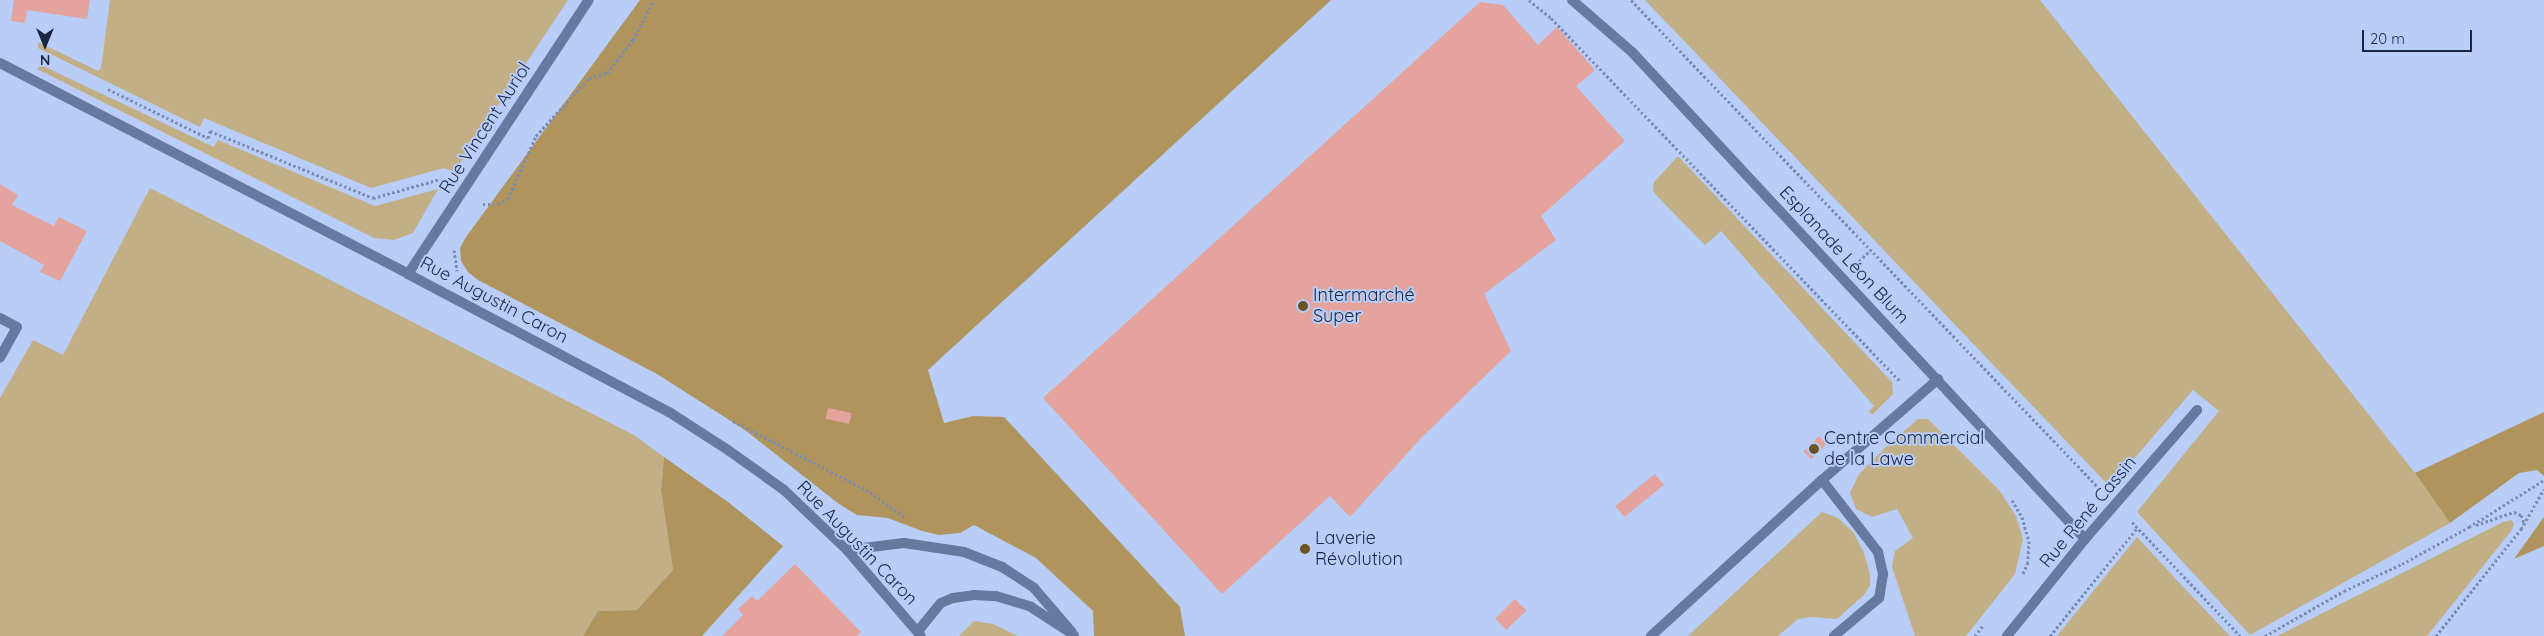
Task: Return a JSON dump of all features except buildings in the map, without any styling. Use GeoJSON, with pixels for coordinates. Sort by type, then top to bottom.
{"type":"FeatureCollection","features":[{"type":"Feature","properties":{"kind":"street","name":"Rue Vincent Auriol"},"geometry":{"type":"LineString","coordinates":[[408,274],[589,0]]}},
{"type":"Feature","properties":{"kind":"street","name":"Esplanade Léon Blum"},"geometry":{"type":"LineString","coordinates":[[1572,0],[1632,52],[2084,539]]}},
{"type":"Feature","properties":{"kind":"street","name":"Rue Augustin Caron"},"geometry":{"type":"LineString","coordinates":[[0,63],[670,412],[784,490],[847,550],[920,634]]}},
{"type":"Feature","properties":{"kind":"street"},"geometry":{"type":"LineString","coordinates":[[0,318],[17,327],[0,358]]}},
{"type":"Feature","properties":{"kind":"street"},"geometry":{"type":"LineString","coordinates":[[1651,636],[1822,480],[1938,380]]}},
{"type":"Feature","properties":{"kind":"street","name":"Rue René Cassin"},"geometry":{"type":"LineString","coordinates":[[2007,636],[2084,539],[2197,410]]}},
{"type":"Feature","properties":{"kind":"street"},"geometry":{"type":"LineString","coordinates":[[1822,480],[1878,552],[1883,574],[1879,598],[1834,636]]}},
{"type":"Feature","properties":{"kind":"street"},"geometry":{"type":"LineString","coordinates":[[847,550],[904,543],[964,552],[1017,576],[1034,588],[1074,635]]}},
{"type":"Feature","properties":{"kind":"street"},"geometry":{"type":"LineString","coordinates":[[920,634],[941,603],[953,598],[974,595],[996,596],[1031,607],[1074,635]]}},
{"type":"Feature","properties":{"kind":"path"},"geometry":{"type":"LineString","coordinates":[[104,86],[208,138],[210,131],[373,198],[440,179],[485,205],[498,204],[508,199],[536,136],[589,78],[607,73],[633,40],[654,0]]}},
{"type":"Feature","properties":{"kind":"path"},"geometry":{"type":"LineString","coordinates":[[1529,0],[1551,18],[1917,398]]}},
{"type":"Feature","properties":{"kind":"path"},"geometry":{"type":"LineString","coordinates":[[1632,0],[2240,636]]}},
{"type":"Feature","properties":{"kind":"path"},"geometry":{"type":"LineString","coordinates":[[786,449],[870,492],[922,531],[938,548]]}},
{"type":"Feature","properties":{"kind":"path"},"geometry":{"type":"LineString","coordinates":[[2265,636],[2344,591],[2402,564],[2469,527],[2544,480]]}},
{"type":"Feature","properties":{"kind":"path"},"geometry":{"type":"LineString","coordinates":[[2436,636],[2523,526],[2544,488]]}},
{"type":"Feature","properties":{"kind":"path"},"geometry":{"type":"LineString","coordinates":[[2009,495],[2028,530],[2028,562],[2023,575]]}},
{"type":"Feature","properties":{"kind":"path"},"geometry":{"type":"LineString","coordinates":[[2469,527],[2514,512],[2521,515],[2524,520],[2523,526]]}},
{"type":"Feature","properties":{"kind":"path"},"geometry":{"type":"LineString","coordinates":[[2050,636],[2137,528]]}},
{"type":"Feature","properties":{"kind":"path"},"geometry":{"type":"LineString","coordinates":[[1975,636],[1987,621]]}},
{"type":"Feature","properties":{"kind":"shaded area"},"geometry":{"type":"Polygon","coordinates":[[[110,0],[568,0],[454,172],[444,168],[371,188],[204,118],[200,127],[38,48],[38,42],[98,71],[101,68],[110,0]]]}},
{"type":"Feature","properties":{"kind":"shaded area"},"geometry":{"type":"Polygon","coordinates":[[[640,0],[1331,0],[928,370],[944,423],[973,416],[1004,417],[1180,607],[1185,636],[1094,636],[1093,611],[1036,558],[974,525],[960,533],[939,535],[922,531],[888,518],[857,515],[839,504],[745,430],[657,374],[478,280],[468,272],[461,261],[460,248],[466,237],[640,0]]]}},
{"type":"Feature","properties":{"kind":"shaded area"},"geometry":{"type":"Polygon","coordinates":[[[1645,0],[2040,0],[2415,473],[2450,523],[2250,635],[2137,512],[2219,411],[2193,390],[2110,487],[1645,0]]]}},
{"type":"Feature","properties":{"kind":"shaded area"},"geometry":{"type":"Polygon","coordinates":[[[41,65],[214,147],[218,140],[375,206],[438,189],[413,233],[394,240],[374,238],[37,69],[41,65]]]}},
{"type":"Feature","properties":{"kind":"shaded area"},"geometry":{"type":"Polygon","coordinates":[[[1678,156],[1892,382],[1893,394],[1872,415],[1869,411],[1874,406],[1721,231],[1705,245],[1657,196],[1653,190],[1654,182],[1678,156]]]}},
{"type":"Feature","properties":{"kind":"shaded area"},"geometry":{"type":"Polygon","coordinates":[[[150,188],[634,435],[664,457],[661,490],[673,570],[637,610],[598,611],[583,636],[0,636],[0,398],[33,340],[63,355],[150,188]]]}},
{"type":"Feature","properties":{"kind":"shaded area"},"geometry":{"type":"Polygon","coordinates":[[[2544,412],[2544,476],[2537,470],[2519,473],[2450,523],[2415,473],[2544,412]]]}},
{"type":"Feature","properties":{"kind":"shaded area"},"geometry":{"type":"Polygon","coordinates":[[[1918,419],[1928,419],[2000,491],[2016,516],[2023,539],[2015,574],[1966,636],[1915,636],[1892,567],[1895,551],[1913,538],[1897,509],[1872,517],[1856,509],[1850,493],[1859,474],[1918,419]]]}},
{"type":"Feature","properties":{"kind":"shaded area"},"geometry":{"type":"Polygon","coordinates":[[[664,457],[728,502],[783,546],[702,636],[583,636],[598,611],[637,610],[673,570],[661,490],[664,457]]]}},
{"type":"Feature","properties":{"kind":"shaded area"},"geometry":{"type":"Polygon","coordinates":[[[1822,512],[1838,518],[1854,533],[1864,553],[1870,574],[1870,585],[1865,594],[1837,619],[1811,617],[1798,619],[1778,636],[1688,636],[1822,512]]]}},
{"type":"Feature","properties":{"kind":"shaded area"},"geometry":{"type":"Polygon","coordinates":[[[2544,517],[2544,546],[2514,559],[2544,517]]]}},
{"type":"Feature","properties":{"kind":"shaded area"},"geometry":{"type":"Polygon","coordinates":[[[2511,520],[2514,523],[2512,530],[2427,636],[2277,636],[2503,522],[2511,520]]]}},
{"type":"Feature","properties":{"kind":"shaded area"},"geometry":{"type":"Polygon","coordinates":[[[2137,537],[2187,591],[2230,636],[2057,636],[2137,537]]]}},
{"type":"Feature","properties":{"kind":"shaded area"},"geometry":{"type":"Polygon","coordinates":[[[974,621],[993,624],[1018,636],[959,636],[974,621]]]}},
{"type":"Feature","properties":{"kind":"place","name":"Intermarché Super"},"geometry":{"type":"Point","coordinates":[1303,306]}},
{"type":"Feature","properties":{"kind":"place","name":"Centre Commercial de la Lawe"},"geometry":{"type":"Point","coordinates":[1814,449]}},
{"type":"Feature","properties":{"kind":"place","name":"Laverie Révolution"},"geometry":{"type":"Point","coordinates":[1305,549]}}]}
